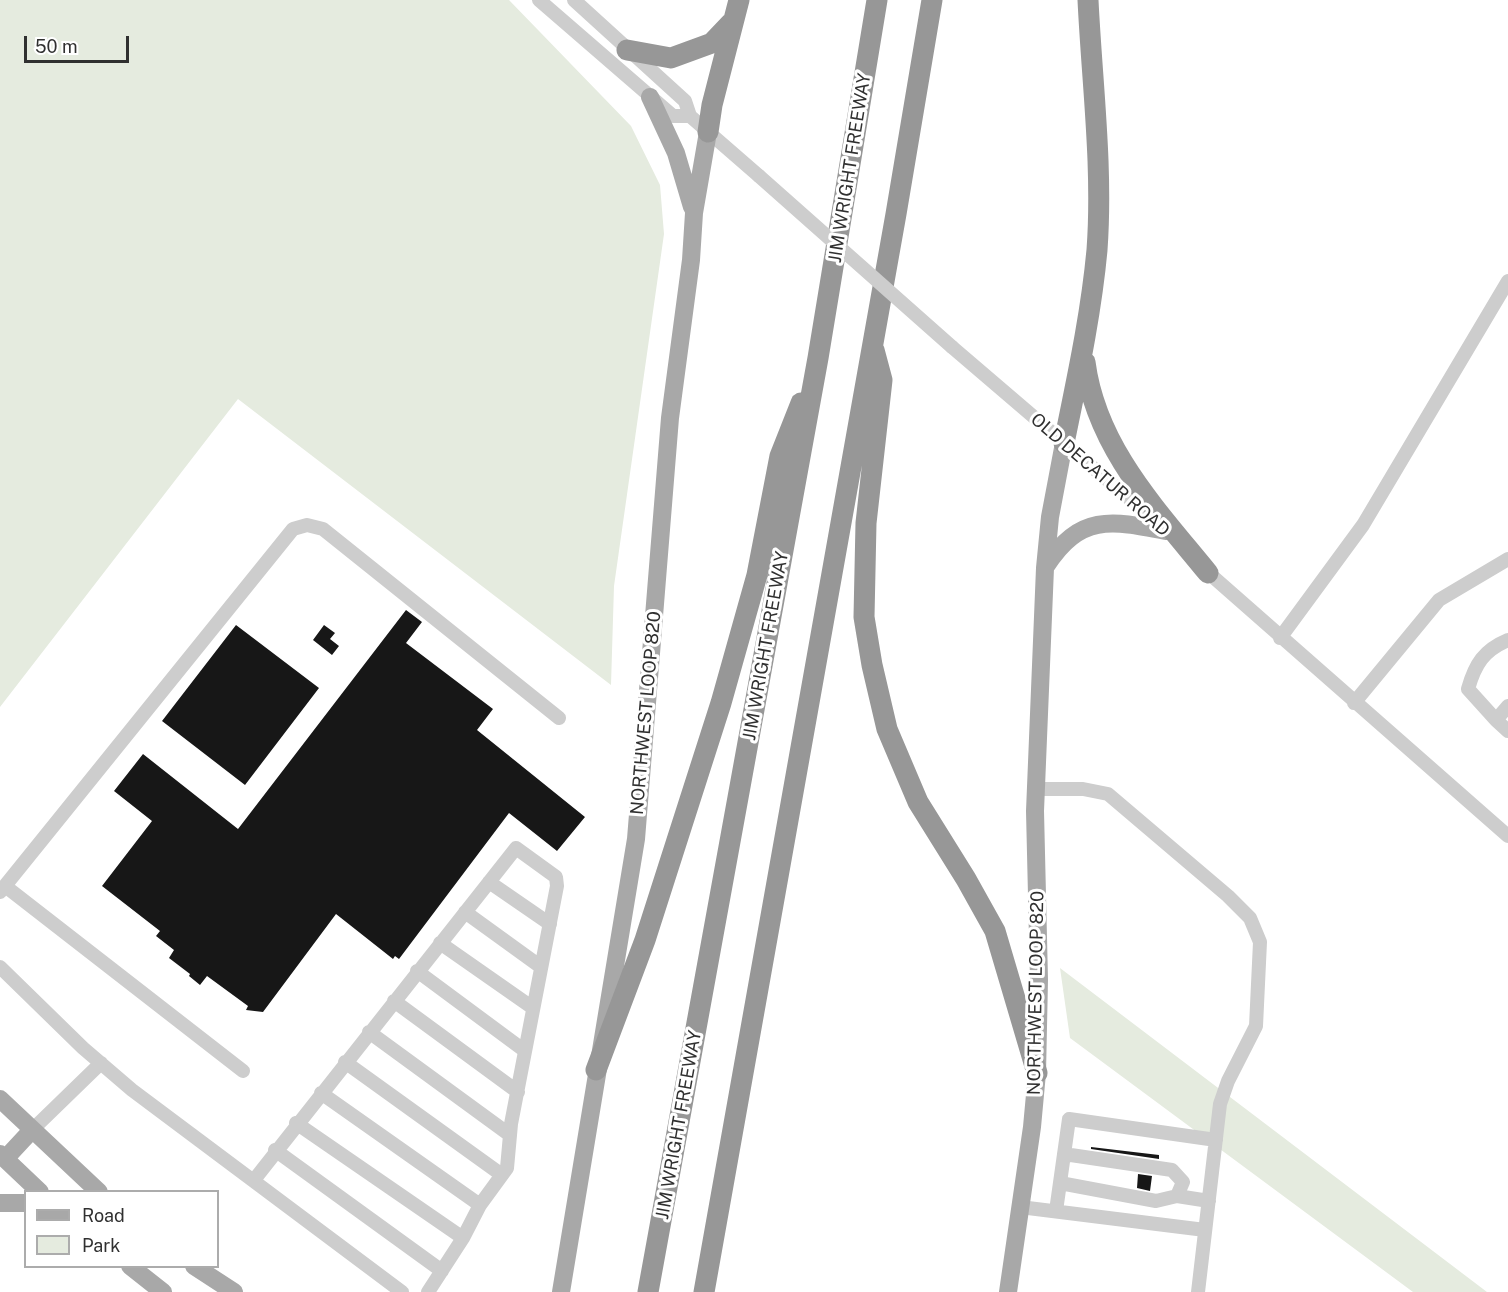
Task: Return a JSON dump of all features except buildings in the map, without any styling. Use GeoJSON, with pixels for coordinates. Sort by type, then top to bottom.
{"type":"FeatureCollection","features":[{"type":"Feature","properties":{"kind":"highway"},"geometry":{"type":"LineString","coordinates":[[708,132],[732,23],[740,0]]}},
{"type":"Feature","properties":{"kind":"highway","name":"JIM WRIGHT FREEWAY"},"geometry":{"type":"LineString","coordinates":[[648,1292],[818,358],[877,0]]}},
{"type":"Feature","properties":{"kind":"highway"},"geometry":{"type":"LineString","coordinates":[[704,1292],[873,345],[932,0]]}},
{"type":"Feature","properties":{"kind":"highway"},"geometry":{"type":"LineString","coordinates":[[1064,443],[1083,349],[1096,250],[1098,162],[1088,0]]}},
{"type":"Feature","properties":{"kind":"highway"},"geometry":{"type":"LineString","coordinates":[[627,50],[671,58],[712,43],[732,23]]}},
{"type":"Feature","properties":{"kind":"highway"},"geometry":{"type":"LineString","coordinates":[[873,345],[882,380],[866,523],[864,617],[886,729],[918,802],[995,931],[1037,1073]]}},
{"type":"Feature","properties":{"kind":"highway"},"geometry":{"type":"LineString","coordinates":[[1083,349],[1091,401],[1113,450],[1208,573]]}},
{"type":"Feature","properties":{"kind":"highway"},"geometry":{"type":"LineString","coordinates":[[596,1070],[645,939],[718,714],[757,575],[780,456],[818,358]]}},
{"type":"Feature","properties":{"kind":"main road"},"geometry":{"type":"LineString","coordinates":[[650,97],[676,153],[694,213]]}},
{"type":"Feature","properties":{"kind":"main road","name":"NORTHWEST LOOP 820"},"geometry":{"type":"LineString","coordinates":[[561,1292],[636,839],[670,418],[691,260],[694,213],[708,132]]}},
{"type":"Feature","properties":{"kind":"main road","name":"NORTHWEST LOOP 820"},"geometry":{"type":"LineString","coordinates":[[1008,1292],[1032,1127],[1037,1073],[1039,980],[1036,789],[1045,568],[1050,517],[1064,443]]}},
{"type":"Feature","properties":{"kind":"main road"},"geometry":{"type":"LineString","coordinates":[[1045,568],[1059,546],[1071,535],[1096,524],[1122,522],[1166,531]]}},
{"type":"Feature","properties":{"kind":"main road"},"geometry":{"type":"LineString","coordinates":[[0,1100],[98,1190]]}},
{"type":"Feature","properties":{"kind":"main road"},"geometry":{"type":"LineString","coordinates":[[32,1131],[2,1159],[39,1190]]}},
{"type":"Feature","properties":{"kind":"main road"},"geometry":{"type":"LineString","coordinates":[[0,1203],[24,1203]]}},
{"type":"Feature","properties":{"kind":"main road"},"geometry":{"type":"LineString","coordinates":[[133,1268],[163,1292]]}},
{"type":"Feature","properties":{"kind":"main road"},"geometry":{"type":"LineString","coordinates":[[197,1268],[234,1292]]}},
{"type":"Feature","properties":{"kind":"street","name":"OLD DECATUR ROAD"},"geometry":{"type":"LineString","coordinates":[[539,0],[673,116],[690,116]]}},
{"type":"Feature","properties":{"kind":"street","name":"OLD DECATUR ROAD"},"geometry":{"type":"LineString","coordinates":[[574,0],[686,101],[690,116],[952,347],[1166,531],[1208,573],[1280,638],[1508,836]]}},
{"type":"Feature","properties":{"kind":"street"},"geometry":{"type":"LineString","coordinates":[[1280,638],[1364,525],[1508,281]]}},
{"type":"Feature","properties":{"kind":"street"},"geometry":{"type":"LineString","coordinates":[[243,1071],[3,889],[293,529],[307,525],[323,529],[559,717]]}},
{"type":"Feature","properties":{"kind":"street"},"geometry":{"type":"LineString","coordinates":[[1354,703],[1439,600],[1495,569],[1508,559]]}},
{"type":"Feature","properties":{"kind":"street"},"geometry":{"type":"LineString","coordinates":[[1508,639],[1492,647],[1474,667],[1468,689],[1508,731]]}},
{"type":"Feature","properties":{"kind":"street"},"geometry":{"type":"LineString","coordinates":[[1496,720],[1508,706]]}},
{"type":"Feature","properties":{"kind":"street"},"geometry":{"type":"LineString","coordinates":[[1036,789],[1083,789],[1107,794],[1228,896],[1250,918],[1260,942],[1256,1026],[1228,1081],[1220,1104],[1198,1292]]}},
{"type":"Feature","properties":{"kind":"street"},"geometry":{"type":"LineString","coordinates":[[254,1180],[296,1123],[516,848],[556,877],[557,886],[510,1135],[507,1168],[480,1205],[463,1238],[428,1292]]}},
{"type":"Feature","properties":{"kind":"street"},"geometry":{"type":"LineString","coordinates":[[489,882],[550,924]]}},
{"type":"Feature","properties":{"kind":"street"},"geometry":{"type":"LineString","coordinates":[[465,912],[541,967]]}},
{"type":"Feature","properties":{"kind":"street"},"geometry":{"type":"LineString","coordinates":[[440,943],[533,1008]]}},
{"type":"Feature","properties":{"kind":"street"},"geometry":{"type":"LineString","coordinates":[[0,967],[132,1090],[402,1292]]}},
{"type":"Feature","properties":{"kind":"street"},"geometry":{"type":"LineString","coordinates":[[417,971],[525,1051]]}},
{"type":"Feature","properties":{"kind":"street"},"geometry":{"type":"LineString","coordinates":[[394,1001],[518,1092]]}},
{"type":"Feature","properties":{"kind":"street"},"geometry":{"type":"LineString","coordinates":[[369,1032],[510,1135]]}},
{"type":"Feature","properties":{"kind":"street"},"geometry":{"type":"LineString","coordinates":[[345,1062],[502,1175]]}},
{"type":"Feature","properties":{"kind":"street"},"geometry":{"type":"LineString","coordinates":[[32,1131],[101,1063]]}},
{"type":"Feature","properties":{"kind":"street"},"geometry":{"type":"LineString","coordinates":[[321,1093],[480,1205]]}},
{"type":"Feature","properties":{"kind":"street"},"geometry":{"type":"LineString","coordinates":[[1056,1211],[1068,1119],[1216,1140]]}},
{"type":"Feature","properties":{"kind":"street"},"geometry":{"type":"LineString","coordinates":[[296,1123],[463,1238]]}},
{"type":"Feature","properties":{"kind":"street"},"geometry":{"type":"LineString","coordinates":[[275,1150],[442,1271]]}},
{"type":"Feature","properties":{"kind":"street"},"geometry":{"type":"LineString","coordinates":[[1064,1154],[1172,1170],[1183,1182],[1177,1196]]}},
{"type":"Feature","properties":{"kind":"street"},"geometry":{"type":"LineString","coordinates":[[1060,1183],[1156,1201],[1177,1196],[1209,1200]]}},
{"type":"Feature","properties":{"kind":"street"},"geometry":{"type":"LineString","coordinates":[[1020,1207],[1205,1230]]}},
{"type":"Feature","properties":{"kind":"green space"},"geometry":{"type":"Polygon","coordinates":[[[0,0],[509,0],[631,126],[660,185],[664,234],[614,586],[611,685],[238,399],[0,707],[0,0]]]}},
{"type":"Feature","properties":{"kind":"green space"},"geometry":{"type":"Polygon","coordinates":[[[1060,968],[1487,1292],[1413,1292],[1070,1038],[1060,968]]]}}]}
